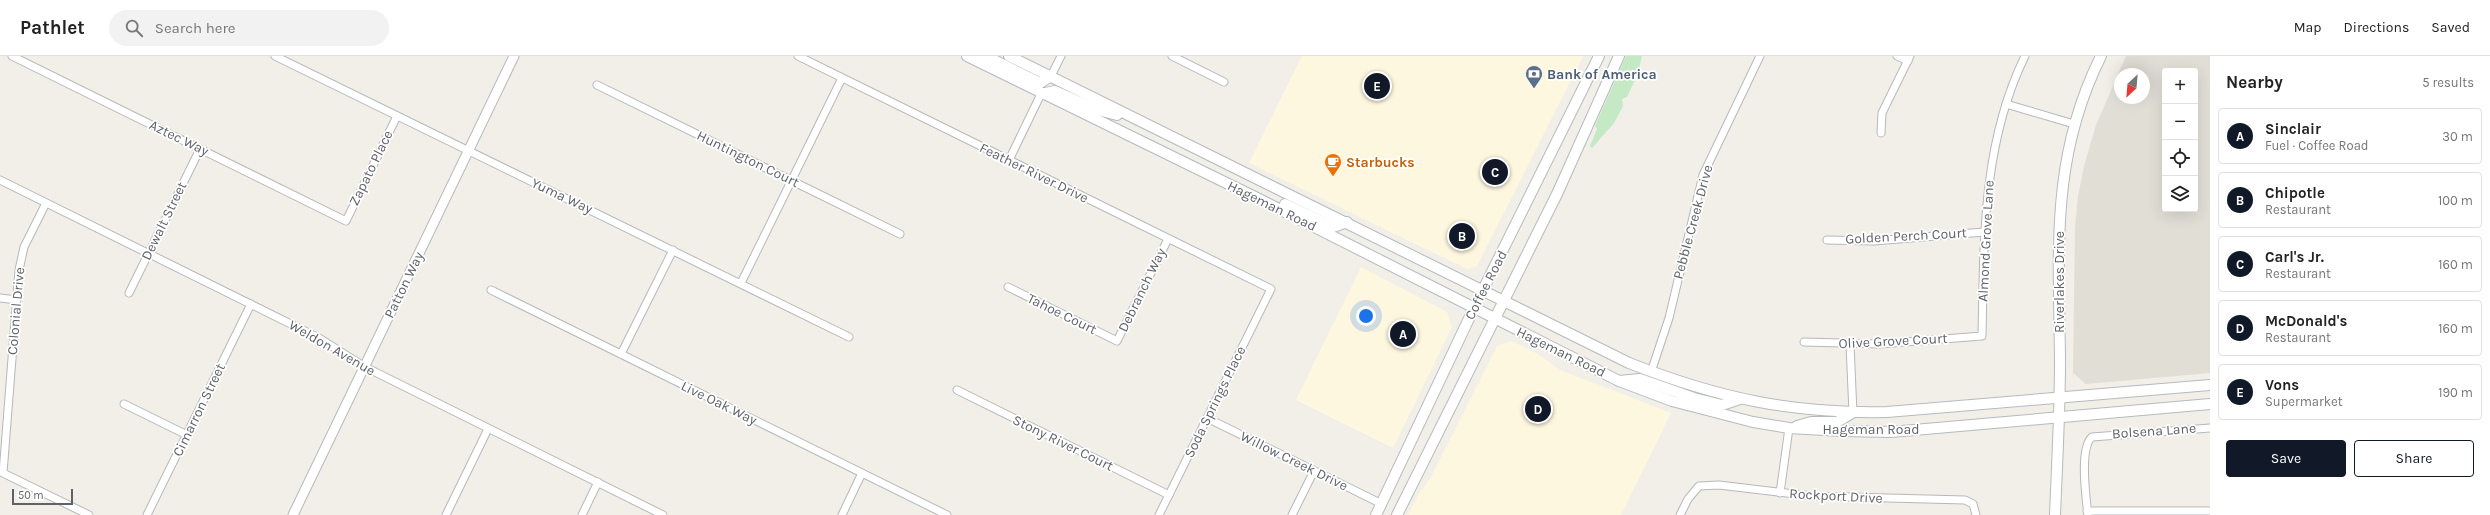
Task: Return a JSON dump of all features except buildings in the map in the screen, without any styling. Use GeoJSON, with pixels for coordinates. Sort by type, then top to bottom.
{"type":"FeatureCollection","features":[{"type":"Feature","properties":{"kind":"main road","name":"Hageman Road"},"geometry":{"type":"LineString","coordinates":[[1009,56],[1136,120],[1505,300],[1629,363],[1675,381],[1740,399],[1794,409],[1887,412],[2210,385]]}},
{"type":"Feature","properties":{"kind":"main road","name":"Coffee Road"},"geometry":{"type":"LineString","coordinates":[[1376,515],[1474,308],[1599,56]]}},
{"type":"Feature","properties":{"kind":"main road","name":"Coffee Road"},"geometry":{"type":"LineString","coordinates":[[1398,515],[1557,194],[1619,56]]}},
{"type":"Feature","properties":{"kind":"main road","name":"Riverlakes Drive"},"geometry":{"type":"LineString","coordinates":[[2055,515],[2060,398],[2060,200],[2066,155],[2074,124],[2101,56]]}},
{"type":"Feature","properties":{"kind":"main road","name":"Hageman Road"},"geometry":{"type":"LineString","coordinates":[[969,57],[1041,94],[1259,199],[1495,320],[1619,381],[1672,401],[1753,422],[1789,428],[1891,432],[2210,404]]}},
{"type":"Feature","properties":{"kind":"main road"},"geometry":{"type":"LineString","coordinates":[[969,57],[992,59],[1040,83],[1051,76]]}},
{"type":"Feature","properties":{"kind":"main road"},"geometry":{"type":"LineString","coordinates":[[1041,94],[1055,91],[1098,110],[1136,120]]}},
{"type":"Feature","properties":{"kind":"main road"},"geometry":{"type":"LineString","coordinates":[[1259,199],[1284,204],[1333,226],[1347,222]]}},
{"type":"Feature","properties":{"kind":"main road"},"geometry":{"type":"LineString","coordinates":[[1619,381],[1640,379],[1694,398],[1722,405],[1740,399]]}},
{"type":"Feature","properties":{"kind":"main road"},"geometry":{"type":"LineString","coordinates":[[1789,428],[1811,422],[1837,422],[1853,412]]}},
{"type":"Feature","properties":{"kind":"street","name":"Aztec Way"},"geometry":{"type":"LineString","coordinates":[[12,56],[346,221]]}},
{"type":"Feature","properties":{"kind":"street","name":"Yuma Way"},"geometry":{"type":"LineString","coordinates":[[275,56],[849,337]]}},
{"type":"Feature","properties":{"kind":"street","name":"Patton Way"},"geometry":{"type":"LineString","coordinates":[[293,515],[514,56]]}},
{"type":"Feature","properties":{"kind":"street","name":"Feather River Drive"},"geometry":{"type":"LineString","coordinates":[[798,56],[1271,290]]}},
{"type":"Feature","properties":{"kind":"street"},"geometry":{"type":"LineString","coordinates":[[1051,76],[1061,56]]}},
{"type":"Feature","properties":{"kind":"street"},"geometry":{"type":"LineString","coordinates":[[1172,56],[1224,82]]}},
{"type":"Feature","properties":{"kind":"street","name":"Pebble Creek Drive"},"geometry":{"type":"LineString","coordinates":[[1650,372],[1669,318],[1703,175],[1760,56]]}},
{"type":"Feature","properties":{"kind":"street"},"geometry":{"type":"LineString","coordinates":[[1881,133],[1882,113],[1909,59],[1897,56]]}},
{"type":"Feature","properties":{"kind":"street","name":"Almond Grove Lane"},"geometry":{"type":"LineString","coordinates":[[1982,336],[1984,232],[1991,161],[2006,104],[2025,56]]}},
{"type":"Feature","properties":{"kind":"street"},"geometry":{"type":"LineString","coordinates":[[741,283],[842,78]]}},
{"type":"Feature","properties":{"kind":"street","name":"Huntington Court"},"geometry":{"type":"LineString","coordinates":[[597,84],[900,234]]}},
{"type":"Feature","properties":{"kind":"street"},"geometry":{"type":"LineString","coordinates":[[1009,160],[1041,94]]}},
{"type":"Feature","properties":{"kind":"street"},"geometry":{"type":"LineString","coordinates":[[2006,104],[2074,124]]}},
{"type":"Feature","properties":{"kind":"street","name":"Zapato Place"},"geometry":{"type":"LineString","coordinates":[[346,221],[397,116]]}},
{"type":"Feature","properties":{"kind":"street","name":"Dewalt Street"},"geometry":{"type":"LineString","coordinates":[[129,293],[200,149]]}},
{"type":"Feature","properties":{"kind":"street","name":"Weldon Avenue"},"geometry":{"type":"LineString","coordinates":[[0,180],[319,338],[364,368],[663,515]]}},
{"type":"Feature","properties":{"kind":"street","name":"Colonial Drive"},"geometry":{"type":"LineString","coordinates":[[46,203],[21,258],[3,473],[89,515]]}},
{"type":"Feature","properties":{"kind":"street","name":"Golden Perch Court"},"geometry":{"type":"LineString","coordinates":[[1827,240],[1874,241],[1984,232]]}},
{"type":"Feature","properties":{"kind":"street","name":"Debranch Way"},"geometry":{"type":"LineString","coordinates":[[1117,341],[1168,239]]}},
{"type":"Feature","properties":{"kind":"street"},"geometry":{"type":"LineString","coordinates":[[621,354],[673,250]]}},
{"type":"Feature","properties":{"kind":"street","name":"Tahoe Court"},"geometry":{"type":"LineString","coordinates":[[1008,287],[1117,341]]}},
{"type":"Feature","properties":{"kind":"street","name":"Live Oak Way"},"geometry":{"type":"LineString","coordinates":[[491,290],[947,515]]}},
{"type":"Feature","properties":{"kind":"street","name":"Soda Springs Place"},"geometry":{"type":"LineString","coordinates":[[1159,515],[1271,290]]}},
{"type":"Feature","properties":{"kind":"street"},"geometry":{"type":"LineString","coordinates":[[0,298],[17,300]]}},
{"type":"Feature","properties":{"kind":"street","name":"Cimarron Street"},"geometry":{"type":"LineString","coordinates":[[147,515],[251,304]]}},
{"type":"Feature","properties":{"kind":"street","name":"Olive Grove Court"},"geometry":{"type":"LineString","coordinates":[[1804,342],[1850,345],[1982,336]]}},
{"type":"Feature","properties":{"kind":"street"},"geometry":{"type":"LineString","coordinates":[[1850,345],[1853,412]]}},
{"type":"Feature","properties":{"kind":"street","name":"Stony River Court"},"geometry":{"type":"LineString","coordinates":[[957,390],[1169,495]]}},
{"type":"Feature","properties":{"kind":"street"},"geometry":{"type":"LineString","coordinates":[[124,404],[187,435]]}},
{"type":"Feature","properties":{"kind":"street","name":"Willow Creek Drive"},"geometry":{"type":"LineString","coordinates":[[1207,418],[1382,504]]}},
{"type":"Feature","properties":{"kind":"street"},"geometry":{"type":"LineString","coordinates":[[1780,493],[1789,428]]}},
{"type":"Feature","properties":{"kind":"street","name":"Bolsena Lane"},"geometry":{"type":"LineString","coordinates":[[2087,513],[2085,492],[2086,446],[2088,440],[2097,436],[2210,428]]}},
{"type":"Feature","properties":{"kind":"street"},"geometry":{"type":"LineString","coordinates":[[446,515],[488,429]]}},
{"type":"Feature","properties":{"kind":"street"},"geometry":{"type":"LineString","coordinates":[[1292,515],[1314,470]]}},
{"type":"Feature","properties":{"kind":"street"},"geometry":{"type":"LineString","coordinates":[[842,515],[862,473]]}},
{"type":"Feature","properties":{"kind":"street"},"geometry":{"type":"LineString","coordinates":[[582,515],[598,482]]}},
{"type":"Feature","properties":{"kind":"street","name":"Rockport Drive"},"geometry":{"type":"LineString","coordinates":[[1680,515],[1688,499],[1698,486],[1719,485],[1780,493],[1844,498],[1965,500],[1973,504],[1976,515]]}},
{"type":"Feature","properties":{"kind":"street"},"geometry":{"type":"LineString","coordinates":[[2087,513],[2210,511]]}},
{"type":"Feature","properties":{"kind":"shaded area"},"geometry":{"type":"Polygon","coordinates":[[[1302,56],[1583,56],[1477,266],[1467,269],[1249,163],[1302,56]]]}},
{"type":"Feature","properties":{"kind":"shaded area"},"geometry":{"type":"Polygon","coordinates":[[[2126,56],[2210,56],[2210,373],[2086,384],[2073,373],[2075,227],[2078,196],[2084,166],[2096,125],[2114,84],[2114,104],[2150,104],[2150,68],[2121,68],[2126,56]]]}},
{"type":"Feature","properties":{"kind":"shaded area"},"geometry":{"type":"Polygon","coordinates":[[[1361,267],[1447,312],[1452,327],[1393,448],[1296,400],[1361,267]]]}},
{"type":"Feature","properties":{"kind":"shaded area"},"geometry":{"type":"Polygon","coordinates":[[[1512,341],[1538,354],[1560,370],[1671,413],[1621,515],[1408,515],[1418,495],[1431,477],[1497,346],[1512,341]]]}},
{"type":"Feature","properties":{"kind":"green space"},"geometry":{"type":"Polygon","coordinates":[[[1626,56],[1642,56],[1638,73],[1627,97],[1622,99],[1623,106],[1614,123],[1592,148],[1590,146],[1597,129],[1595,126],[1626,56]]]}},
{"type":"Feature","properties":{"kind":"place","name":"Vons"},"geometry":{"type":"Point","coordinates":[1377,86]}},
{"type":"Feature","properties":{"kind":"place","name":"Bank of America"},"geometry":{"type":"Point","coordinates":[1534,89]}},
{"type":"Feature","properties":{"kind":"place","name":"Carl's Jr."},"geometry":{"type":"Point","coordinates":[1495,172]}},
{"type":"Feature","properties":{"kind":"place","name":"Starbucks"},"geometry":{"type":"Point","coordinates":[1333,177]}},
{"type":"Feature","properties":{"kind":"place","name":"Chipotle"},"geometry":{"type":"Point","coordinates":[1462,236]}},
{"type":"Feature","properties":{"kind":"place","name":"Sinclair"},"geometry":{"type":"Point","coordinates":[1403,334]}},
{"type":"Feature","properties":{"kind":"place","name":"McDonald's"},"geometry":{"type":"Point","coordinates":[1538,409]}}]}
